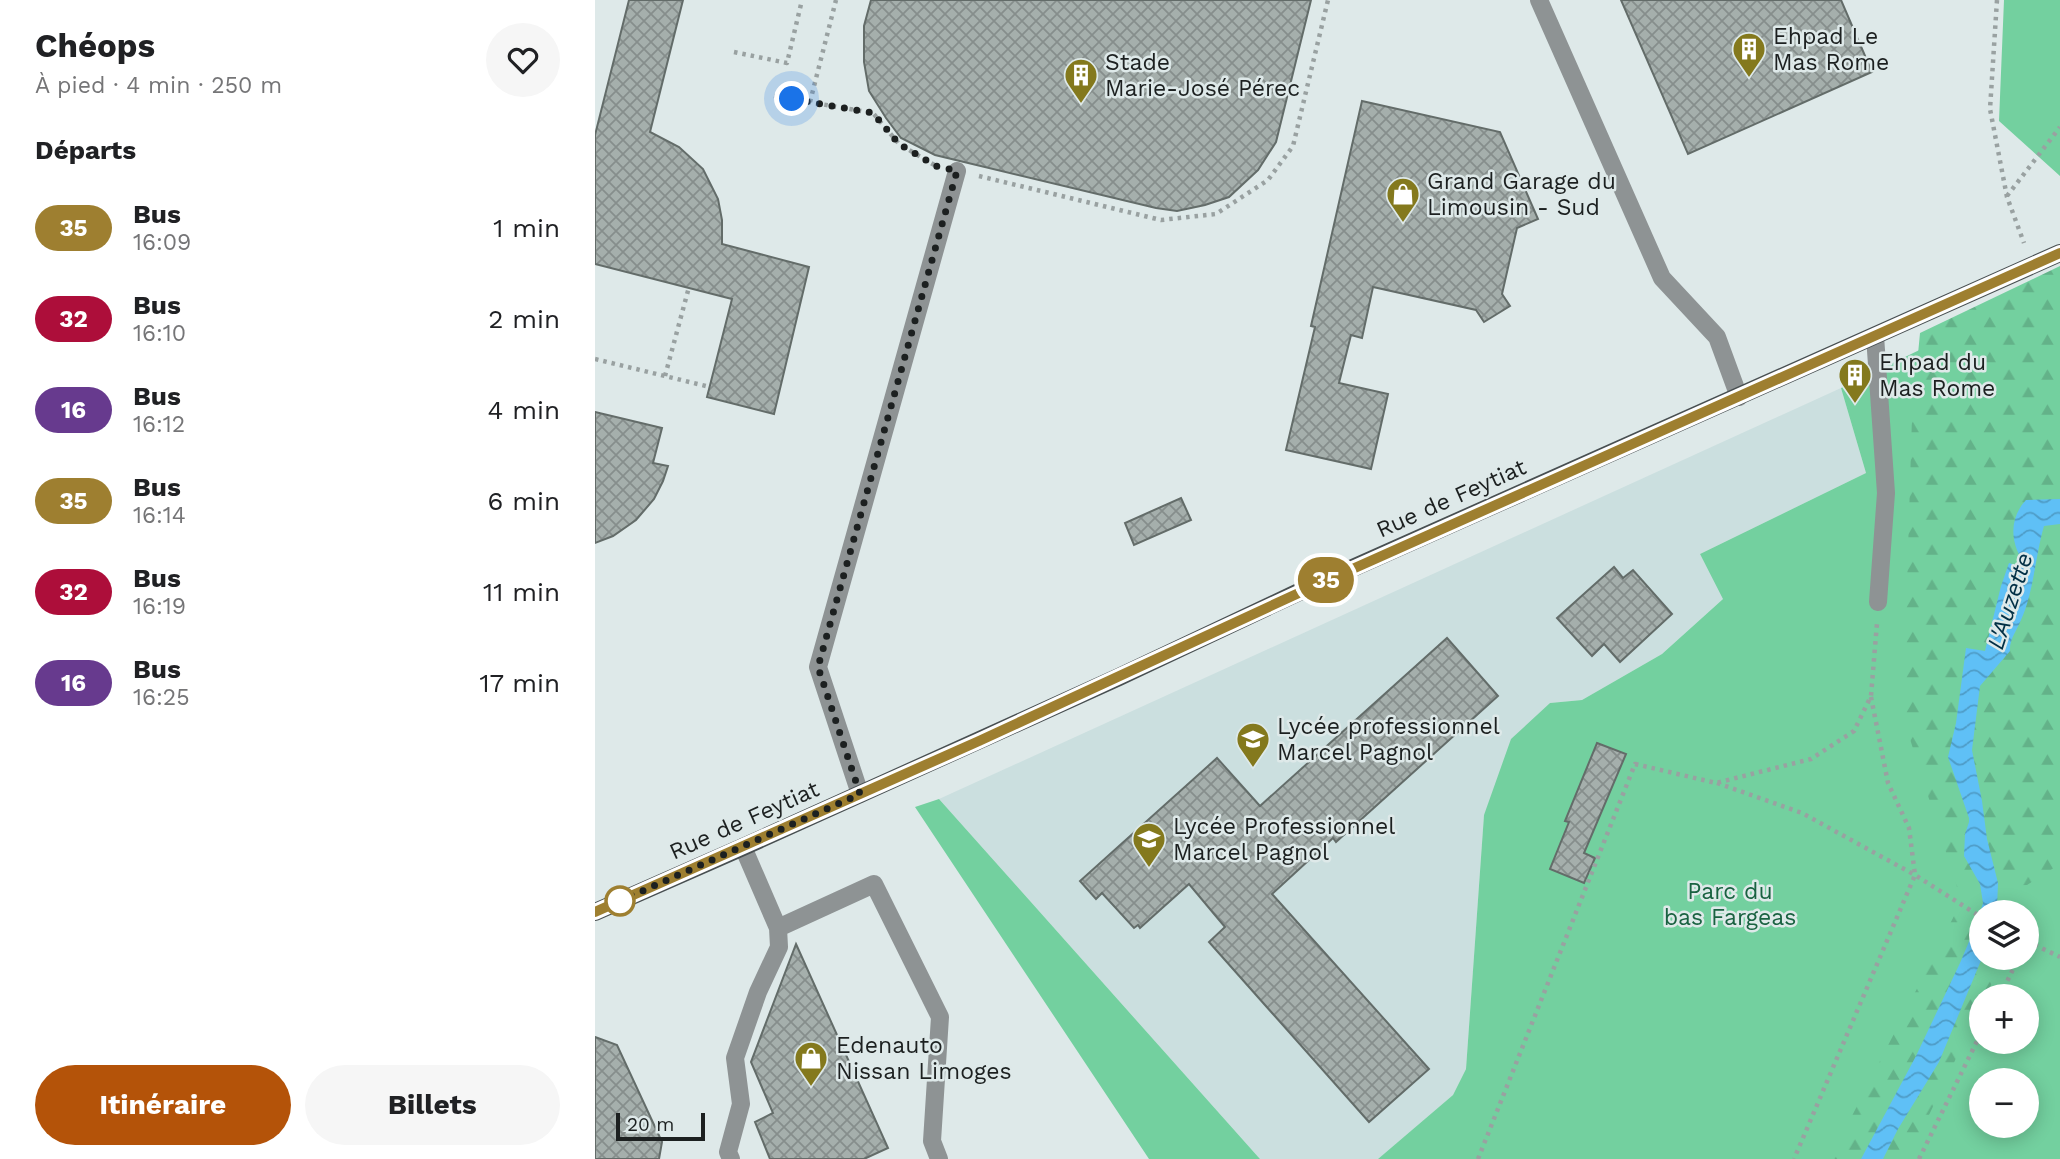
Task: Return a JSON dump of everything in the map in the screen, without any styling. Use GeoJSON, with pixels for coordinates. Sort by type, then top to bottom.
{"type":"FeatureCollection","features":[{"type":"Feature","properties":{"kind":"main road","name":"Rue de Feytiat"},"geometry":{"type":"LineString","coordinates":[[595,912],[1119,677],[1301,592],[2060,253]]}},
{"type":"Feature","properties":{"kind":"lane"},"geometry":{"type":"LineString","coordinates":[[1539,0],[1662,278],[1717,337],[1739,397]]}},
{"type":"Feature","properties":{"kind":"lane"},"geometry":{"type":"LineString","coordinates":[[860,794],[818,667],[957,171]]}},
{"type":"Feature","properties":{"kind":"lane"},"geometry":{"type":"LineString","coordinates":[[1875,336],[1886,493],[1878,602]]}},
{"type":"Feature","properties":{"kind":"lane"},"geometry":{"type":"LineString","coordinates":[[731,1159],[728,1152],[741,1104],[735,1058],[758,992],[779,947],[779,928],[743,847]]}},
{"type":"Feature","properties":{"kind":"lane"},"geometry":{"type":"LineString","coordinates":[[779,928],[874,884],[940,1017],[933,1141],[939,1159]]}},
{"type":"Feature","properties":{"kind":"path"},"geometry":{"type":"LineString","coordinates":[[734,52],[787,63],[802,0]]}},
{"type":"Feature","properties":{"kind":"path"},"geometry":{"type":"LineString","coordinates":[[810,102],[836,0]]}},
{"type":"Feature","properties":{"kind":"path"},"geometry":{"type":"LineString","coordinates":[[774,96],[873,113],[899,144],[936,166],[1161,220],[1216,214],[1268,180],[1293,146],[1328,0]]}},
{"type":"Feature","properties":{"kind":"path"},"geometry":{"type":"LineString","coordinates":[[1997,0],[1990,110],[2007,197],[2033,265]]}},
{"type":"Feature","properties":{"kind":"path"},"geometry":{"type":"LineString","coordinates":[[2007,197],[2060,127]]}},
{"type":"Feature","properties":{"kind":"path"},"geometry":{"type":"LineString","coordinates":[[666,376],[689,287]]}},
{"type":"Feature","properties":{"kind":"path"},"geometry":{"type":"LineString","coordinates":[[595,359],[710,387]]}},
{"type":"Feature","properties":{"kind":"path"},"geometry":{"type":"LineString","coordinates":[[1794,1159],[1915,875],[1909,828],[1888,783],[1871,696],[1878,602]]}},
{"type":"Feature","properties":{"kind":"path"},"geometry":{"type":"LineString","coordinates":[[1716,783],[1811,759],[1854,731],[1871,696]]}},
{"type":"Feature","properties":{"kind":"path"},"geometry":{"type":"LineString","coordinates":[[1478,1159],[1635,764],[1716,783],[1803,813],[1915,875],[1969,911]]}},
{"type":"Feature","properties":{"kind":"path"},"geometry":{"type":"LineString","coordinates":[[2039,947],[2060,957]]}},
{"type":"Feature","properties":{"kind":"path"},"geometry":{"type":"LineString","coordinates":[[1919,1159],[1971,1054]]}},
{"type":"Feature","properties":{"kind":"shaded area","name":"Lycée professionnel Marcel Pagnol"},"geometry":{"type":"Polygon","coordinates":[[[1841,388],[1866,473],[1700,554],[1724,598],[1662,654],[1582,700],[1550,703],[1484,815],[1466,1069],[1453,1095],[1378,1159],[1260,1159],[939,799],[1841,388]]]}},
{"type":"Feature","properties":{"kind":"green space"},"geometry":{"type":"Polygon","coordinates":[[[2004,0],[2060,0],[2060,176],[1999,121],[2004,0]]]}},
{"type":"Feature","properties":{"kind":"green space"},"geometry":{"type":"Polygon","coordinates":[[[2060,266],[2060,864],[2027,885],[1957,887],[1903,717],[1912,417],[1920,333],[2060,266]]]}},
{"type":"Feature","properties":{"kind":"green space","name":"Parc du bas Fargeas"},"geometry":{"type":"Polygon","coordinates":[[[2060,282],[2060,1159],[1378,1159],[1453,1095],[1466,1069],[1484,815],[1511,739],[1550,703],[1582,700],[1662,654],[1723,599],[1700,554],[1866,473],[1841,388],[2060,282]]]}},
{"type":"Feature","properties":{"kind":"green space"},"geometry":{"type":"Polygon","coordinates":[[[939,799],[1260,1159],[1149,1159],[915,807],[939,799]]]}},
{"type":"Feature","properties":{"kind":"green space"},"geometry":{"type":"Polygon","coordinates":[[[1954,916],[1969,923],[1969,970],[1998,970],[1992,984],[1969,984],[1969,1031],[1908,1159],[1830,1159],[1954,916]]]}},
{"type":"Feature","properties":{"kind":"water","name":"L'Auzette"},"geometry":{"type":"Polygon","coordinates":[[[2060,499],[2060,524],[2044,526],[2029,597],[2010,651],[1980,686],[1972,750],[1987,839],[1998,883],[1997,900],[1983,900],[1980,884],[1964,856],[1969,818],[1948,757],[1956,723],[1966,648],[1985,651],[2009,563],[2021,567],[2013,530],[2016,517],[2026,500],[2060,499]]]}},
{"type":"Feature","properties":{"kind":"water"},"geometry":{"type":"Polygon","coordinates":[[[1969,942],[1969,970],[1977,970],[1939,1062],[1883,1159],[1861,1159],[1916,1056],[1969,942]]]}},
{"type":"Feature","properties":{"kind":"building"},"geometry":{"type":"Polygon","coordinates":[[[629,0],[683,0],[650,132],[679,147],[703,169],[718,199],[722,220],[722,244],[809,267],[774,414],[707,397],[732,299],[595,264],[595,135],[629,0]]]}},
{"type":"Feature","properties":{"kind":"building","name":"Stade Marie-José Pérec"},"geometry":{"type":"Polygon","coordinates":[[[871,0],[1311,0],[1276,142],[1258,170],[1229,197],[1177,211],[935,155],[901,138],[869,91],[864,62],[864,26],[871,0]]]}},
{"type":"Feature","properties":{"kind":"building","name":"Ehpad Le Mas Rome"},"geometry":{"type":"Polygon","coordinates":[[[1621,0],[1841,0],[1872,72],[1688,154],[1621,0]]]}},
{"type":"Feature","properties":{"kind":"building","name":"Grand Garage du Limousin - Sud"},"geometry":{"type":"Polygon","coordinates":[[[1362,101],[1500,132],[1538,219],[1517,228],[1502,294],[1510,306],[1484,322],[1476,310],[1373,287],[1362,338],[1351,335],[1339,383],[1388,394],[1371,469],[1286,450],[1315,327],[1311,326],[1362,101]]]}},
{"type":"Feature","properties":{"kind":"building"},"geometry":{"type":"Polygon","coordinates":[[[595,412],[662,428],[653,463],[668,466],[654,499],[636,520],[613,536],[595,543],[595,412]]]}},
{"type":"Feature","properties":{"kind":"building"},"geometry":{"type":"Polygon","coordinates":[[[1181,498],[1191,520],[1134,545],[1125,523],[1181,498]]]}},
{"type":"Feature","properties":{"kind":"building"},"geometry":{"type":"Polygon","coordinates":[[[1614,567],[1623,578],[1633,570],[1672,614],[1620,662],[1604,644],[1592,656],[1557,618],[1614,567]]]}},
{"type":"Feature","properties":{"kind":"building","name":"Lycée Professionnel Marcel Pagnol"},"geometry":{"type":"Polygon","coordinates":[[[1447,638],[1498,696],[1336,842],[1333,838],[1272,894],[1429,1069],[1369,1122],[1209,942],[1225,927],[1189,884],[1140,928],[1138,925],[1134,928],[1102,893],[1096,899],[1080,881],[1217,758],[1260,806],[1447,638]]]}},
{"type":"Feature","properties":{"kind":"building"},"geometry":{"type":"Polygon","coordinates":[[[1597,743],[1626,754],[1584,853],[1595,858],[1584,883],[1550,869],[1569,822],[1565,821],[1597,743]]]}},
{"type":"Feature","properties":{"kind":"building","name":"Edenauto Nissan Limoges"},"geometry":{"type":"Polygon","coordinates":[[[796,944],[888,1148],[864,1159],[770,1159],[755,1122],[773,1113],[751,1062],[796,944]]]}},
{"type":"Feature","properties":{"kind":"building"},"geometry":{"type":"Polygon","coordinates":[[[595,1037],[617,1045],[662,1142],[659,1159],[595,1159],[595,1037]]]}},
{"type":"Feature","properties":{"kind":"bus line","name":"35"},"geometry":{"type":"LineString","coordinates":[[595,912],[979,741],[1301,592],[2060,253]]}},
{"type":"Feature","properties":{"kind":"place","name":"Ehpad Le Mas Rome"},"geometry":{"type":"Point","coordinates":[1749,79]}},
{"type":"Feature","properties":{"kind":"place","name":"Stade Marie-José Pérec"},"geometry":{"type":"Point","coordinates":[1081,105]}},
{"type":"Feature","properties":{"kind":"place","name":"Grand Garage du Limousin - Sud"},"geometry":{"type":"Point","coordinates":[1403,224]}},
{"type":"Feature","properties":{"kind":"place","name":"Ehpad du Mas Rome"},"geometry":{"type":"Point","coordinates":[1855,405]}},
{"type":"Feature","properties":{"kind":"place","name":"Lycée professionnel Marcel Pagnol"},"geometry":{"type":"Point","coordinates":[1253,769]}},
{"type":"Feature","properties":{"kind":"place","name":"Lycée Professionnel Marcel Pagnol"},"geometry":{"type":"Point","coordinates":[1149,869]}},
{"type":"Feature","properties":{"kind":"place","name":"Edenauto Nissan Limoges"},"geometry":{"type":"Point","coordinates":[811,1088]}},
{"type":"Feature","properties":{"kind":"route"},"geometry":{"type":"LineString","coordinates":[[620,901],[860,794],[818,667],[957,171],[936,166],[899,144],[873,113],[792,99]]}}]}
